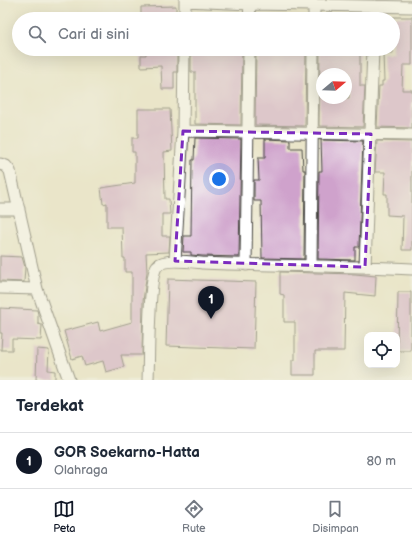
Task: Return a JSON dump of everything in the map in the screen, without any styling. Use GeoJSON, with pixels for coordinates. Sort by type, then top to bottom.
{"type":"FeatureCollection","features":[{"type":"Feature","properties":{"kind":"street"},"geometry":{"type":"LineString","coordinates":[[185,12],[185,1],[250,4],[412,7]]}},
{"type":"Feature","properties":{"kind":"street"},"geometry":{"type":"LineString","coordinates":[[249,12],[250,4]]}},
{"type":"Feature","properties":{"kind":"street"},"geometry":{"type":"LineString","coordinates":[[314,5],[314,12]]}},
{"type":"Feature","properties":{"kind":"street"},"geometry":{"type":"LineString","coordinates":[[375,6],[375,12]]}},
{"type":"Feature","properties":{"kind":"street"},"geometry":{"type":"LineString","coordinates":[[175,262],[183,131],[184,56]]}},
{"type":"Feature","properties":{"kind":"street"},"geometry":{"type":"LineString","coordinates":[[246,264],[249,56]]}},
{"type":"Feature","properties":{"kind":"street"},"geometry":{"type":"LineString","coordinates":[[311,266],[313,56]]}},
{"type":"Feature","properties":{"kind":"street"},"geometry":{"type":"LineString","coordinates":[[366,267],[374,56]]}},
{"type":"Feature","properties":{"kind":"street"},"geometry":{"type":"LineString","coordinates":[[183,131],[412,135]]}},
{"type":"Feature","properties":{"kind":"street"},"geometry":{"type":"LineString","coordinates":[[0,164],[6,166],[10,171],[37,289],[69,380]]}},
{"type":"Feature","properties":{"kind":"street"},"geometry":{"type":"LineString","coordinates":[[0,209],[19,209]]}},
{"type":"Feature","properties":{"kind":"street"},"geometry":{"type":"LineString","coordinates":[[148,380],[153,276],[156,267],[160,263],[175,262],[412,269]]}},
{"type":"Feature","properties":{"kind":"street"},"geometry":{"type":"LineString","coordinates":[[0,288],[37,289]]}},
{"type":"Feature","properties":{"kind":"highlighted area"},"geometry":{"type":"Polygon","coordinates":[[[183,131],[371,134],[365,267],[175,261],[183,131]]]}},
{"type":"Feature","properties":{"kind":"building"},"geometry":{"type":"Polygon","coordinates":[[[176,6],[176,12],[141,12],[141,7],[176,6]]]}},
{"type":"Feature","properties":{"kind":"building"},"geometry":{"type":"Polygon","coordinates":[[[400,17],[412,17],[412,65],[403,65],[402,90],[412,90],[412,128],[377,127],[379,86],[382,86],[382,81],[384,81],[383,56],[400,56],[400,17]]]}},
{"type":"Feature","properties":{"kind":"building"},"geometry":{"type":"Polygon","coordinates":[[[141,56],[177,56],[177,72],[174,72],[174,89],[162,89],[161,66],[141,67],[141,56]]]}},
{"type":"Feature","properties":{"kind":"building"},"geometry":{"type":"Polygon","coordinates":[[[191,56],[242,56],[241,125],[195,124],[195,72],[191,72],[191,56]]]}},
{"type":"Feature","properties":{"kind":"building"},"geometry":{"type":"Polygon","coordinates":[[[256,56],[306,56],[305,126],[255,125],[256,56]]]}},
{"type":"Feature","properties":{"kind":"building"},"geometry":{"type":"Polygon","coordinates":[[[320,56],[360,56],[360,86],[365,86],[363,127],[319,126],[319,104],[352,104],[352,68],[320,68],[320,56]]]}},
{"type":"Feature","properties":{"kind":"building"},"geometry":{"type":"Polygon","coordinates":[[[138,109],[170,109],[172,151],[164,152],[165,199],[169,199],[170,214],[162,214],[162,236],[170,236],[169,252],[146,253],[147,272],[143,301],[142,355],[121,355],[124,367],[106,372],[103,361],[85,366],[82,356],[72,359],[64,331],[98,322],[100,331],[132,322],[132,272],[125,272],[122,227],[107,227],[107,203],[103,204],[101,188],[135,183],[135,152],[132,152],[132,138],[138,138],[138,109]]]}},
{"type":"Feature","properties":{"kind":"building"},"geometry":{"type":"Polygon","coordinates":[[[195,138],[241,139],[239,257],[202,256],[191,255],[191,252],[183,252],[184,236],[191,236],[192,160],[194,160],[195,138]]]}},
{"type":"Feature","properties":{"kind":"building"},"geometry":{"type":"Polygon","coordinates":[[[265,139],[290,140],[290,148],[302,148],[303,170],[305,170],[304,259],[262,258],[261,201],[254,201],[254,180],[259,180],[258,158],[265,158],[265,139]]]}},
{"type":"Feature","properties":{"kind":"building"},"geometry":{"type":"Polygon","coordinates":[[[321,140],[363,141],[359,247],[355,247],[355,260],[318,259],[319,171],[322,171],[321,140]]]}},
{"type":"Feature","properties":{"kind":"building"},"geometry":{"type":"Polygon","coordinates":[[[377,141],[412,142],[412,250],[402,250],[403,216],[387,215],[387,194],[384,194],[385,172],[375,172],[377,141]]]}},
{"type":"Feature","properties":{"kind":"building"},"geometry":{"type":"Polygon","coordinates":[[[0,256],[22,257],[25,267],[24,282],[0,281],[0,256]]]}},
{"type":"Feature","properties":{"kind":"building"},"geometry":{"type":"Polygon","coordinates":[[[280,272],[376,276],[375,296],[345,293],[344,351],[315,351],[315,375],[292,375],[292,360],[295,360],[295,322],[284,322],[284,295],[280,294],[280,272]]]}},
{"type":"Feature","properties":{"kind":"building"},"geometry":{"type":"Polygon","coordinates":[[[168,279],[256,282],[254,349],[166,346],[168,279]]]}},
{"type":"Feature","properties":{"kind":"building"},"geometry":{"type":"Polygon","coordinates":[[[398,292],[411,292],[411,351],[400,351],[400,332],[397,332],[398,292]]]}},
{"type":"Feature","properties":{"kind":"building"},"geometry":{"type":"Polygon","coordinates":[[[0,308],[37,310],[38,324],[42,325],[41,340],[12,339],[12,350],[1,350],[2,333],[0,333],[0,308]]]}},
{"type":"Feature","properties":{"kind":"building"},"geometry":{"type":"Polygon","coordinates":[[[37,349],[49,350],[48,370],[55,371],[55,380],[36,380],[37,349]]]}},
{"type":"Feature","properties":{"kind":"place","name":"GOR Soekarno-Hatta"},"geometry":{"type":"Point","coordinates":[211,319]}}]}
